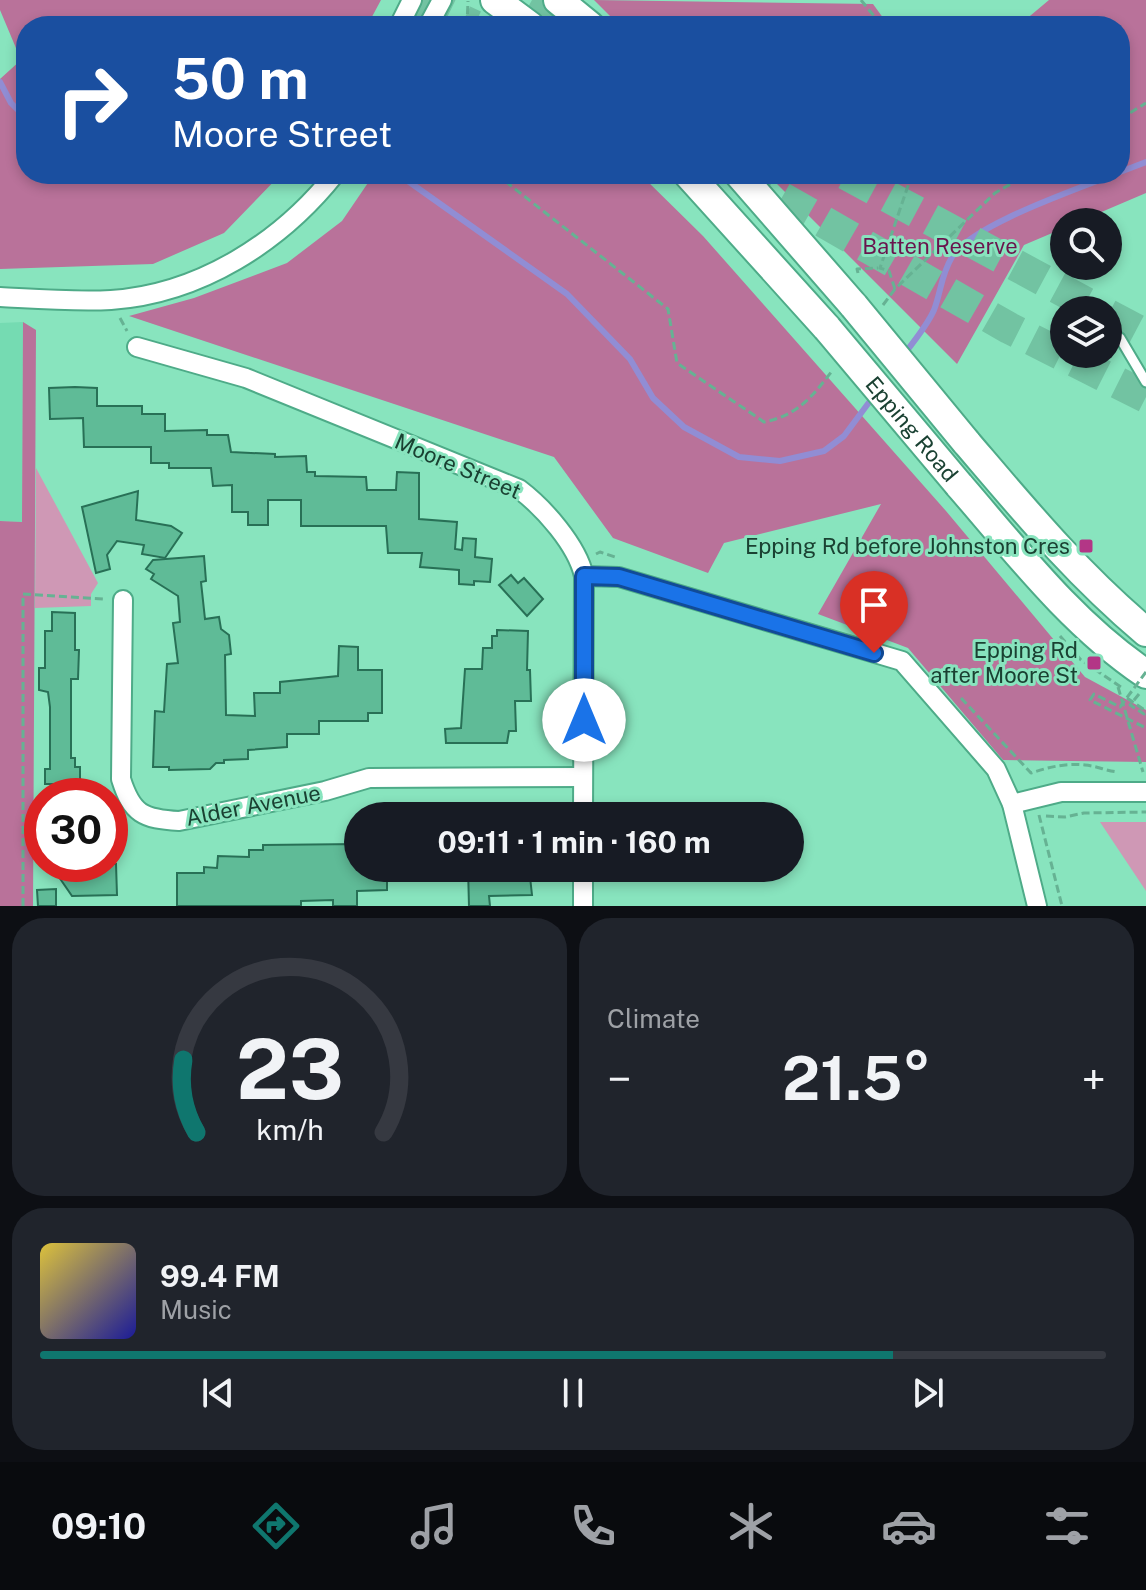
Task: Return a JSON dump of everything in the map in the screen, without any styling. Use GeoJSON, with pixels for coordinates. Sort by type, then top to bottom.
{"type":"FeatureCollection","features":[{"type":"Feature","properties":{"kind":"main road"},"geometry":{"type":"LineString","coordinates":[[495,0],[517,16]]}},
{"type":"Feature","properties":{"kind":"main road"},"geometry":{"type":"LineString","coordinates":[[558,0],[578,16]]}},
{"type":"Feature","properties":{"kind":"main road","name":"Epping Road"},"geometry":{"type":"LineString","coordinates":[[697,184],[827,328],[1053,595],[1144,680]]}},
{"type":"Feature","properties":{"kind":"main road","name":"Epping Road"},"geometry":{"type":"LineString","coordinates":[[749,184],[858,294],[966,442],[1058,550],[1146,632]]}},
{"type":"Feature","properties":{"kind":"street"},"geometry":{"type":"LineString","coordinates":[[0,297],[112,300],[176,286],[211,273],[271,239],[294,220],[326,184]]}},
{"type":"Feature","properties":{"kind":"street","name":"Moore Street"},"geometry":{"type":"LineString","coordinates":[[137,347],[246,378],[519,489],[540,505],[581,562],[584,576]]}},
{"type":"Feature","properties":{"kind":"street"},"geometry":{"type":"LineString","coordinates":[[583,802],[584,576],[619,577],[902,661],[996,769],[1012,804],[1037,906]]}},
{"type":"Feature","properties":{"kind":"street","name":"Alder Avenue"},"geometry":{"type":"LineString","coordinates":[[123,600],[121,779],[126,796],[137,813],[157,820],[179,821],[325,791],[369,778],[583,777]]}},
{"type":"Feature","properties":{"kind":"street"},"geometry":{"type":"LineString","coordinates":[[1012,804],[1061,792],[1146,792]]}},
{"type":"Feature","properties":{"kind":"street"},"geometry":{"type":"LineString","coordinates":[[584,882],[586,905]]}},
{"type":"Feature","properties":{"kind":"lane"},"geometry":{"type":"LineString","coordinates":[[1122,341],[1146,382]]}},
{"type":"Feature","properties":{"kind":"path"},"geometry":{"type":"LineString","coordinates":[[861,0],[874,16]]}},
{"type":"Feature","properties":{"kind":"path"},"geometry":{"type":"LineString","coordinates":[[509,184],[668,309],[677,363],[764,422],[787,417],[814,394],[832,372]]}},
{"type":"Feature","properties":{"kind":"path"},"geometry":{"type":"LineString","coordinates":[[880,268],[909,184]]}},
{"type":"Feature","properties":{"kind":"path"},"geometry":{"type":"LineString","coordinates":[[858,294],[857,269],[880,268],[889,271],[895,289],[995,193],[1011,184]]}},
{"type":"Feature","properties":{"kind":"path"},"geometry":{"type":"LineString","coordinates":[[23,906],[23,594],[123,600]]}},
{"type":"Feature","properties":{"kind":"path"},"geometry":{"type":"LineString","coordinates":[[1144,680],[1120,707],[1094,694],[1090,700],[1146,728]]}},
{"type":"Feature","properties":{"kind":"path"},"geometry":{"type":"LineString","coordinates":[[1144,680],[1130,705],[1144,714],[1146,711]]}},
{"type":"Feature","properties":{"kind":"path"},"geometry":{"type":"LineString","coordinates":[[1118,687],[1143,772]]}},
{"type":"Feature","properties":{"kind":"path"},"geometry":{"type":"LineString","coordinates":[[1127,698],[1146,711]]}},
{"type":"Feature","properties":{"kind":"path"},"geometry":{"type":"LineString","coordinates":[[1062,906],[1039,815],[1065,817],[1084,813],[1146,812]]}},
{"type":"Feature","properties":{"kind":"shaded area"},"geometry":{"type":"Polygon","coordinates":[[[23,322],[22,522],[0,521],[0,323],[23,322]]]}},
{"type":"Feature","properties":{"kind":"shaded area"},"geometry":{"type":"Polygon","coordinates":[[[36,468],[98,583],[91,594],[91,606],[35,608],[36,468]]]}},
{"type":"Feature","properties":{"kind":"shaded area"},"geometry":{"type":"Polygon","coordinates":[[[1100,822],[1146,822],[1146,891],[1100,822]]]}},
{"type":"Feature","properties":{"kind":"green space"},"geometry":{"type":"Polygon","coordinates":[[[0,0],[381,0],[372,16],[16,16],[16,48],[0,10],[0,0]]]}},
{"type":"Feature","properties":{"kind":"green space"},"geometry":{"type":"Polygon","coordinates":[[[594,0],[873,4],[882,16],[610,16],[594,0]]]}},
{"type":"Feature","properties":{"kind":"green space","name":"Batten Reserve"},"geometry":{"type":"Polygon","coordinates":[[[1049,0],[1146,0],[1146,193],[1111,208],[1050,208],[1050,234],[1024,245],[957,364],[777,184],[1130,184],[1130,16],[1030,16],[1049,0]]]}},
{"type":"Feature","properties":{"kind":"green space"},"geometry":{"type":"Polygon","coordinates":[[[16,65],[16,184],[271,184],[224,233],[153,264],[0,269],[0,79],[16,65]]]}},
{"type":"Feature","properties":{"kind":"green space"},"geometry":{"type":"Polygon","coordinates":[[[367,184],[650,184],[703,236],[946,511],[1085,677],[1146,710],[1146,762],[1003,760],[908,648],[818,614],[881,504],[724,543],[708,573],[613,538],[554,457],[129,316],[194,298],[287,263],[342,221],[367,184]]]}},
{"type":"Feature","properties":{"kind":"green space"},"geometry":{"type":"Polygon","coordinates":[[[23,322],[36,330],[34,778],[24,778],[24,882],[33,882],[33,906],[0,906],[0,521],[22,522],[23,322]]]}},
{"type":"Feature","properties":{"kind":"building"},"geometry":{"type":"Polygon","coordinates":[[[49,388],[97,388],[97,406],[142,406],[142,414],[165,414],[165,431],[207,430],[207,435],[228,435],[231,452],[275,454],[275,457],[306,456],[307,472],[315,472],[315,476],[366,477],[367,490],[396,490],[397,472],[419,473],[419,519],[457,522],[455,549],[462,550],[463,538],[476,539],[475,557],[492,559],[490,582],[459,584],[459,570],[420,567],[422,553],[388,553],[386,526],[301,526],[301,500],[268,500],[268,525],[248,525],[248,512],[232,512],[232,485],[213,486],[211,468],[169,468],[169,463],[151,463],[151,447],[84,447],[83,418],[50,419],[49,388]]]}},
{"type":"Feature","properties":{"kind":"building"},"geometry":{"type":"Polygon","coordinates":[[[138,491],[136,520],[171,526],[182,533],[165,558],[142,554],[144,545],[117,541],[107,555],[110,569],[96,573],[82,507],[138,491]]]}},
{"type":"Feature","properties":{"kind":"building"},"geometry":{"type":"Polygon","coordinates":[[[204,556],[206,581],[201,582],[205,619],[219,617],[221,629],[229,635],[231,654],[225,655],[226,715],[255,716],[254,693],[280,693],[280,682],[338,676],[339,646],[358,647],[358,670],[382,670],[382,713],[368,713],[368,721],[319,721],[319,734],[287,734],[287,747],[248,750],[248,759],[224,760],[224,763],[216,763],[210,769],[169,770],[169,767],[153,767],[155,711],[164,712],[167,664],[178,663],[173,623],[180,622],[178,596],[151,579],[154,574],[146,569],[153,560],[204,556]]]}},
{"type":"Feature","properties":{"kind":"building"},"geometry":{"type":"Polygon","coordinates":[[[511,575],[518,583],[524,578],[543,599],[527,616],[499,585],[511,575]]]}},
{"type":"Feature","properties":{"kind":"building"},"geometry":{"type":"Polygon","coordinates":[[[52,612],[75,613],[75,650],[79,650],[78,679],[71,679],[71,758],[75,758],[75,767],[80,767],[80,778],[45,778],[45,769],[50,769],[50,707],[48,692],[39,690],[39,668],[45,668],[45,631],[52,631],[52,612]]]}},
{"type":"Feature","properties":{"kind":"building"},"geometry":{"type":"Polygon","coordinates":[[[497,630],[528,631],[527,670],[530,670],[531,701],[515,701],[516,731],[509,731],[507,743],[446,743],[445,729],[461,728],[465,669],[482,669],[483,648],[492,648],[492,636],[497,636],[497,630]]]}},
{"type":"Feature","properties":{"kind":"building"},"geometry":{"type":"Polygon","coordinates":[[[344,844],[344,882],[387,882],[387,890],[357,891],[357,906],[333,906],[333,900],[301,901],[301,906],[177,906],[177,873],[204,873],[204,867],[217,868],[218,856],[249,857],[249,850],[263,850],[263,845],[344,844]]]}},
{"type":"Feature","properties":{"kind":"building"},"geometry":{"type":"Polygon","coordinates":[[[62,882],[117,882],[117,895],[72,896],[62,882]]]}},
{"type":"Feature","properties":{"kind":"building"},"geometry":{"type":"Polygon","coordinates":[[[468,882],[531,882],[532,895],[489,896],[490,906],[469,906],[468,882]]]}},
{"type":"Feature","properties":{"kind":"building"},"geometry":{"type":"Polygon","coordinates":[[[56,889],[56,906],[38,906],[37,890],[56,889]]]}},
{"type":"Feature","properties":{"kind":"waterway"},"geometry":{"type":"LineString","coordinates":[[0,82],[16,108]]}},
{"type":"Feature","properties":{"kind":"waterway"},"geometry":{"type":"LineString","coordinates":[[1130,168],[1146,162]]}},
{"type":"Feature","properties":{"kind":"waterway"},"geometry":{"type":"LineString","coordinates":[[412,184],[567,294],[630,359],[653,398],[684,427],[739,457],[780,461],[824,451],[844,436],[873,397]]}},
{"type":"Feature","properties":{"kind":"waterway"},"geometry":{"type":"LineString","coordinates":[[903,356],[931,316],[948,264],[963,245],[1002,221],[1090,184]]}},
{"type":"Feature","properties":{"kind":"tunnel"},"geometry":{"type":"LineString","coordinates":[[420,0],[453,16]]}},
{"type":"Feature","properties":{"kind":"tunnel"},"geometry":{"type":"LineString","coordinates":[[532,0],[561,16]]}},
{"type":"Feature","properties":{"kind":"tunnel"},"geometry":{"type":"LineString","coordinates":[[757,184],[1009,328],[1146,397]]}},
{"type":"Feature","properties":{"kind":"tunnel"},"geometry":{"type":"LineString","coordinates":[[865,184],[1073,296]]}},
{"type":"Feature","properties":{"kind":"tunnel"},"geometry":{"type":"LineString","coordinates":[[1122,322],[1146,335]]}},
{"type":"Feature","properties":{"kind":"place","name":"Epping Rd before Johnston Cres"},"geometry":{"type":"Point","coordinates":[1086,546]}},
{"type":"Feature","properties":{"kind":"place","name":"Epping Rd after Moore St"},"geometry":{"type":"Point","coordinates":[1094,663]}},
{"type":"Feature","properties":{"kind":"route"},"geometry":{"type":"LineString","coordinates":[[584,720],[584,576],[619,577],[874,653]]}}]}
